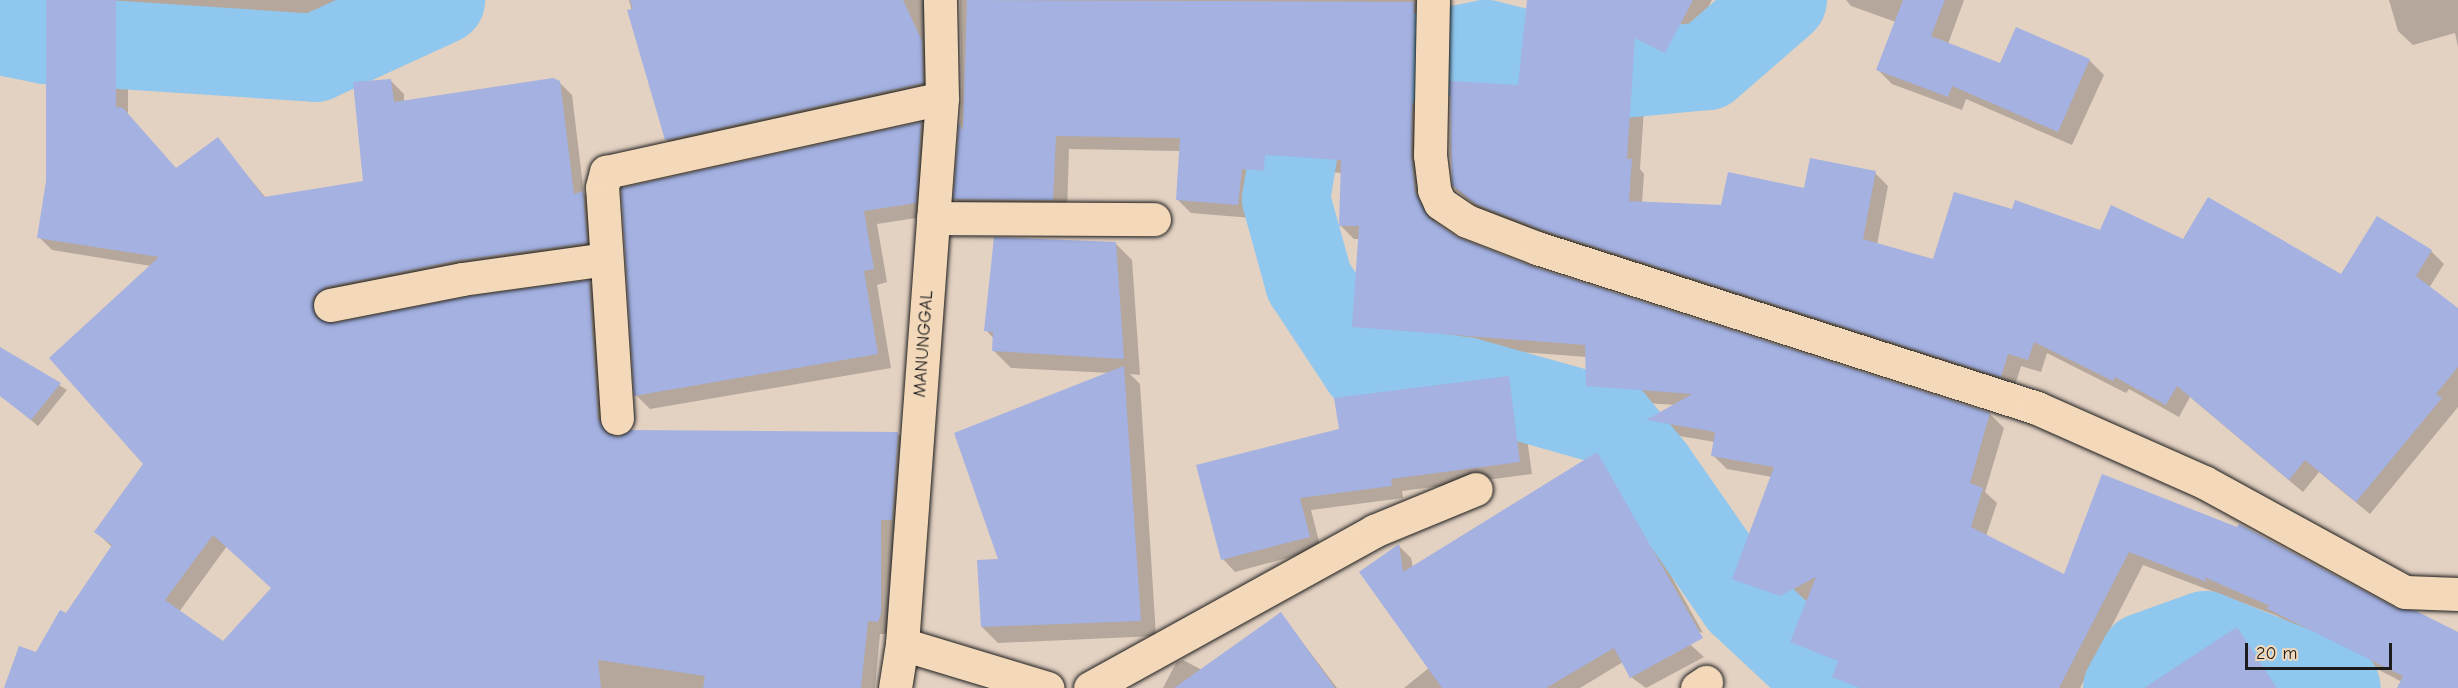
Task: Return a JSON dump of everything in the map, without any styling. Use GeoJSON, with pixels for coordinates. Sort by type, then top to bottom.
{"type":"FeatureCollection","features":[{"type":"Feature","properties":{"kind":"street","name":"MANUNGGAL"},"geometry":{"type":"LineString","coordinates":[[895,688],[902,644],[942,98],[940,0]]}},
{"type":"Feature","properties":{"kind":"street"},"geometry":{"type":"LineString","coordinates":[[1432,9],[1431,97],[1434,190],[1440,203],[1467,221],[1537,248],[2037,408],[2204,482],[2405,592],[2458,594]]}},
{"type":"Feature","properties":{"kind":"street"},"geometry":{"type":"LineString","coordinates":[[617,418],[602,187],[611,168],[942,98]]}},
{"type":"Feature","properties":{"kind":"street"},"geometry":{"type":"LineString","coordinates":[[933,218],[1154,219]]}},
{"type":"Feature","properties":{"kind":"street"},"geometry":{"type":"LineString","coordinates":[[330,305],[462,279],[606,259]]}},
{"type":"Feature","properties":{"kind":"street"},"geometry":{"type":"LineString","coordinates":[[1090,688],[1374,531],[1476,489]]}},
{"type":"Feature","properties":{"kind":"street"},"geometry":{"type":"LineString","coordinates":[[902,644],[1048,688]]}},
{"type":"Feature","properties":{"kind":"building"},"geometry":{"type":"Polygon","coordinates":[[[46,0],[116,0],[116,107],[123,108],[176,168],[218,137],[264,197],[363,181],[353,82],[391,79],[394,102],[553,78],[560,81],[574,194],[583,191],[587,243],[459,260],[326,287],[313,298],[316,317],[334,323],[465,297],[589,280],[598,419],[608,434],[619,437],[631,430],[898,432],[892,520],[881,520],[881,613],[878,622],[868,621],[861,688],[703,688],[705,676],[598,660],[601,688],[4,688],[19,646],[36,652],[60,610],[66,613],[112,545],[94,532],[143,464],[49,358],[159,257],[37,238],[46,181],[46,0]],[[213,535],[165,600],[223,641],[271,588],[213,535]]]}},
{"type":"Feature","properties":{"kind":"building"},"geometry":{"type":"Polygon","coordinates":[[[630,0],[903,0],[922,41],[923,83],[665,140],[627,10],[633,9],[630,0]]]}},
{"type":"Feature","properties":{"kind":"building"},"geometry":{"type":"Polygon","coordinates":[[[967,0],[1414,2],[1411,155],[1415,192],[1429,218],[1457,237],[1531,266],[1990,413],[1970,483],[1983,488],[1971,527],[2064,574],[2102,474],[2237,527],[2239,524],[2396,608],[2416,611],[2458,632],[2458,688],[2397,688],[2403,676],[2266,608],[2270,606],[2204,577],[2207,582],[2129,552],[2059,688],[1860,688],[1832,677],[1838,661],[1790,642],[1816,577],[1780,596],[1732,579],[1774,467],[1711,456],[1715,432],[1646,420],[1692,394],[1586,386],[1585,345],[1352,327],[1359,226],[1339,226],[1341,160],[1265,155],[1264,171],[1242,169],[1238,205],[1176,200],[1180,138],[1056,136],[1053,200],[953,199],[959,123],[963,131],[967,0]]]}},
{"type":"Feature","properties":{"kind":"building"},"geometry":{"type":"Polygon","coordinates":[[[1527,0],[1693,0],[1665,53],[1635,38],[1627,159],[1632,159],[1629,201],[1721,205],[1728,172],[1804,188],[1810,158],[1876,171],[1863,239],[1933,259],[1954,192],[2012,209],[2015,200],[2100,230],[2111,205],[2183,239],[2208,197],[2341,274],[2377,216],[2432,250],[2416,276],[2458,308],[2458,367],[2436,394],[2442,398],[2356,502],[2305,460],[2289,480],[2177,386],[2166,405],[2115,377],[2113,381],[2034,342],[2028,360],[2008,354],[2001,377],[1543,230],[1476,204],[1452,185],[1450,81],[1518,85],[1527,0]]]}},
{"type":"Feature","properties":{"kind":"building"},"geometry":{"type":"Polygon","coordinates":[[[1903,0],[1945,0],[1931,36],[2000,63],[2016,27],[2090,59],[2058,132],[1952,86],[1948,97],[1876,70],[1903,0]]]}},
{"type":"Feature","properties":{"kind":"building"},"geometry":{"type":"Polygon","coordinates":[[[921,122],[916,203],[864,211],[874,269],[864,271],[878,354],[634,396],[621,188],[921,122]]]}},
{"type":"Feature","properties":{"kind":"building"},"geometry":{"type":"Polygon","coordinates":[[[994,237],[1116,242],[1124,359],[992,351],[993,332],[984,331],[994,237]]]}},
{"type":"Feature","properties":{"kind":"building"},"geometry":{"type":"Polygon","coordinates":[[[0,347],[61,383],[31,420],[0,396],[0,347]]]}},
{"type":"Feature","properties":{"kind":"building"},"geometry":{"type":"Polygon","coordinates":[[[1124,366],[1141,621],[981,627],[977,560],[998,559],[954,433],[1124,366]]]}},
{"type":"Feature","properties":{"kind":"building"},"geometry":{"type":"Polygon","coordinates":[[[1509,376],[1520,462],[1391,479],[1392,486],[1300,498],[1310,537],[1221,560],[1196,465],[1339,429],[1334,398],[1509,376]]]}},
{"type":"Feature","properties":{"kind":"building"},"geometry":{"type":"Polygon","coordinates":[[[1597,452],[1703,638],[1630,678],[1614,648],[1546,688],[1442,688],[1359,572],[1399,544],[1403,572],[1597,452]]]}},
{"type":"Feature","properties":{"kind":"building"},"geometry":{"type":"Polygon","coordinates":[[[1281,612],[1335,688],[1174,688],[1281,612]]]}},
{"type":"Feature","properties":{"kind":"building"},"geometry":{"type":"Polygon","coordinates":[[[2237,627],[2277,688],[2144,688],[2237,627]]]}},
{"type":"Feature","properties":{"kind":"waterway"},"geometry":{"type":"LineString","coordinates":[[0,31],[46,40],[315,58],[441,0]]}},
{"type":"Feature","properties":{"kind":"waterway"},"geometry":{"type":"LineString","coordinates":[[1783,0],[1707,66],[1613,75],[1486,44],[1375,66],[1299,119],[1286,199],[1309,282],[1366,368],[1465,381],[1611,422],[1651,470],[1742,601],[1835,688]]}},
{"type":"Feature","properties":{"kind":"waterway"},"geometry":{"type":"LineString","coordinates":[[2127,688],[2144,657],[2205,635],[2337,688]]}}]}
